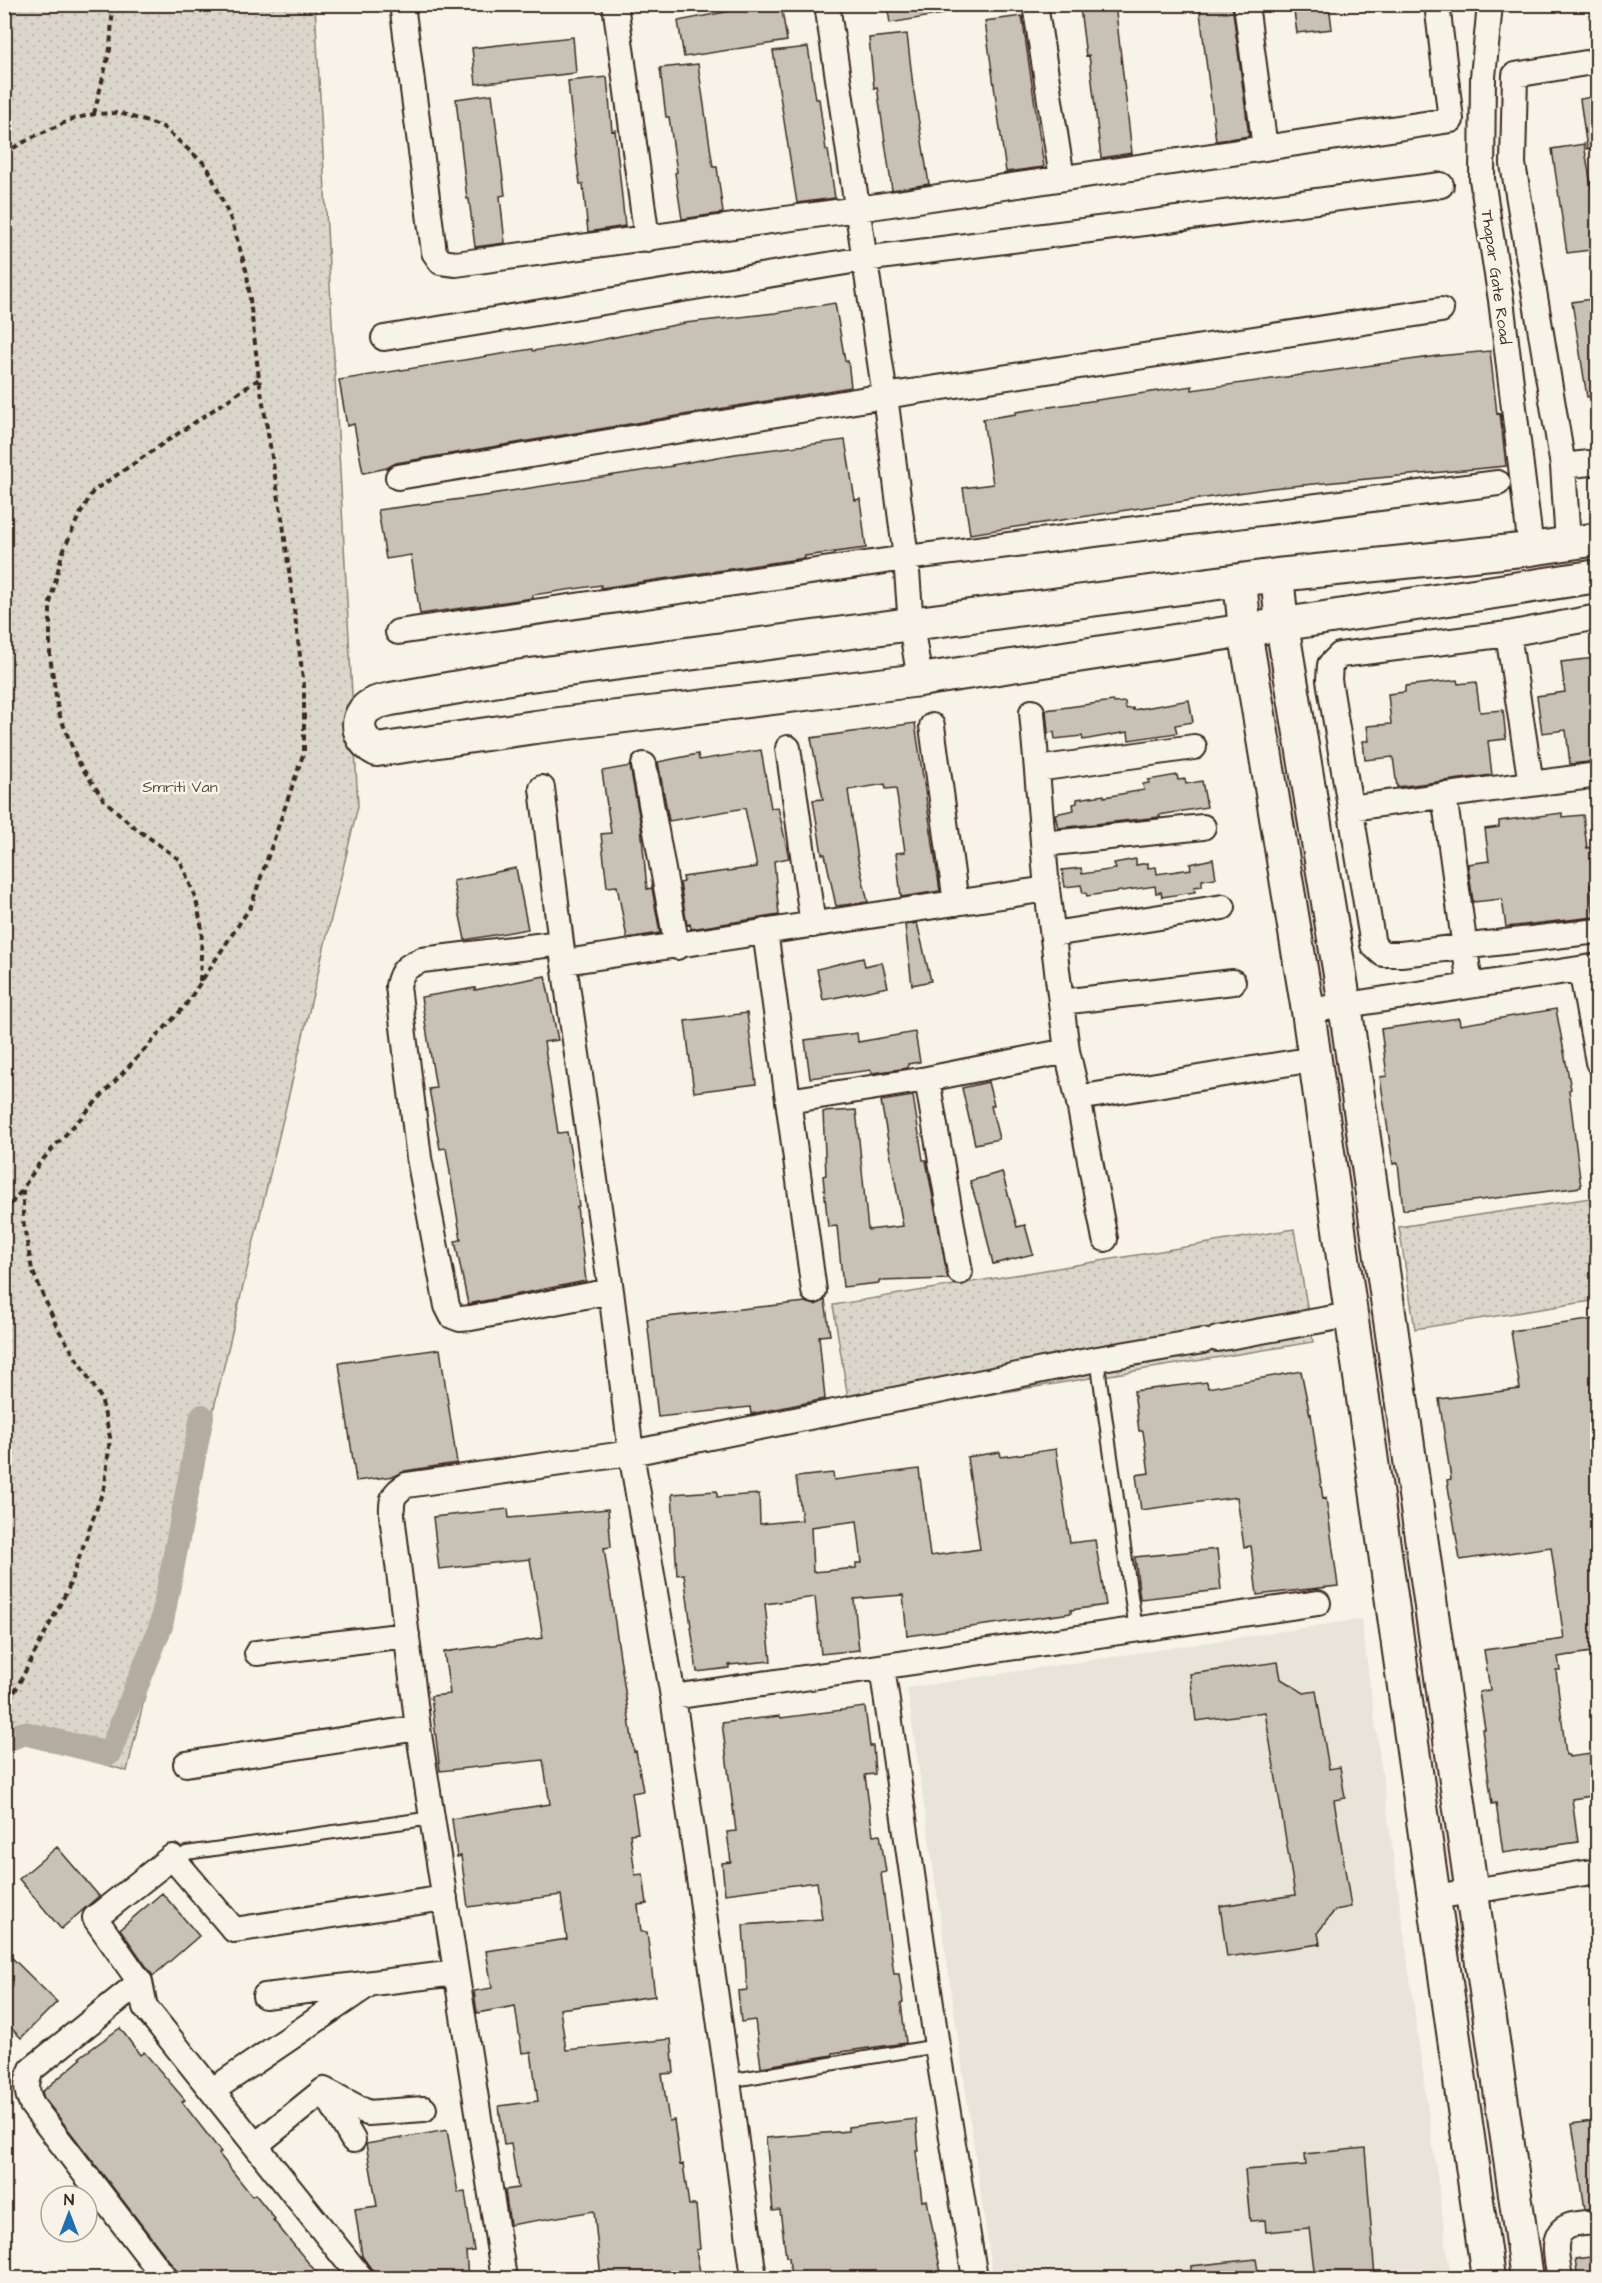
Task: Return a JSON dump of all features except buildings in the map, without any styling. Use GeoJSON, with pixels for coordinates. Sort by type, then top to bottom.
{"type":"FeatureCollection","features":[{"type":"Feature","properties":{"kind":"street"},"geometry":{"type":"LineString","coordinates":[[402,4],[434,252],[441,262],[475,263],[858,209],[1451,120],[1437,4]]}},
{"type":"Feature","properties":{"kind":"street"},"geometry":{"type":"LineString","coordinates":[[615,4],[647,239]]}},
{"type":"Feature","properties":{"kind":"street"},"geometry":{"type":"LineString","coordinates":[[827,4],[885,396],[906,558],[911,625],[920,680]]}},
{"type":"Feature","properties":{"kind":"street"},"geometry":{"type":"LineString","coordinates":[[1035,4],[1062,178]]}},
{"type":"Feature","properties":{"kind":"street"},"geometry":{"type":"LineString","coordinates":[[1246,4],[1265,148]]}},
{"type":"Feature","properties":{"kind":"street","name":"Thapar Gate Road"},"geometry":{"type":"LineString","coordinates":[[1490,4],[1483,77],[1482,179],[1501,300],[1531,549]]}},
{"type":"Feature","properties":{"kind":"street"},"geometry":{"type":"LineString","coordinates":[[1598,61],[1515,75],[1513,164],[1563,466],[1583,541],[1531,549],[1277,575],[515,677],[373,704],[364,711],[360,724],[361,738],[368,746],[377,750],[920,680],[1598,576]]}},
{"type":"Feature","properties":{"kind":"street"},"geometry":{"type":"LineString","coordinates":[[384,338],[864,259],[1441,185]]}},
{"type":"Feature","properties":{"kind":"street"},"geometry":{"type":"LineString","coordinates":[[398,477],[885,396],[1441,310]]}},
{"type":"Feature","properties":{"kind":"street"},"geometry":{"type":"LineString","coordinates":[[1563,466],[1598,462]]}},
{"type":"Feature","properties":{"kind":"street"},"geometry":{"type":"LineString","coordinates":[[398,632],[906,558],[1498,483]]}},
{"type":"Feature","properties":{"kind":"street"},"geometry":{"type":"LineString","coordinates":[[1277,575],[1282,625],[1345,1005],[1527,2278]]}},
{"type":"Feature","properties":{"kind":"street"},"geometry":{"type":"LineString","coordinates":[[1240,581],[1245,630],[1308,1011],[1488,2278]]}},
{"type":"Feature","properties":{"kind":"street"},"geometry":{"type":"LineString","coordinates":[[1598,617],[1508,634],[1340,655],[1330,665],[1329,680],[1373,945],[1383,954],[1598,931]]}},
{"type":"Feature","properties":{"kind":"street"},"geometry":{"type":"LineString","coordinates":[[1508,634],[1531,784]]}},
{"type":"Feature","properties":{"kind":"street"},"geometry":{"type":"LineString","coordinates":[[1032,712],[1047,889],[1067,1051],[1105,1239]]}},
{"type":"Feature","properties":{"kind":"street"},"geometry":{"type":"LineString","coordinates":[[932,726],[956,903]]}},
{"type":"Feature","properties":{"kind":"street"},"geometry":{"type":"LineString","coordinates":[[1036,769],[1194,747]]}},
{"type":"Feature","properties":{"kind":"street"},"geometry":{"type":"LineString","coordinates":[[788,748],[813,925]]}},
{"type":"Feature","properties":{"kind":"street"},"geometry":{"type":"LineString","coordinates":[[644,765],[677,947]]}},
{"type":"Feature","properties":{"kind":"street"},"geometry":{"type":"LineString","coordinates":[[1350,808],[1598,775]]}},
{"type":"Feature","properties":{"kind":"street"},"geometry":{"type":"LineString","coordinates":[[542,788],[631,1452],[673,1697],[754,2278]]}},
{"type":"Feature","properties":{"kind":"street"},"geometry":{"type":"LineString","coordinates":[[1444,795],[1470,985]]}},
{"type":"Feature","properties":{"kind":"street"},"geometry":{"type":"LineString","coordinates":[[1043,844],[1203,827]]}},
{"type":"Feature","properties":{"kind":"street"},"geometry":{"type":"LineString","coordinates":[[611,1291],[471,1318],[460,1319],[452,1316],[447,1306],[419,1158],[398,986],[401,973],[408,965],[422,960],[677,947],[1047,889]]}},
{"type":"Feature","properties":{"kind":"street"},"geometry":{"type":"LineString","coordinates":[[1053,934],[1223,907]]}},
{"type":"Feature","properties":{"kind":"street"},"geometry":{"type":"LineString","coordinates":[[765,932],[814,1291]]}},
{"type":"Feature","properties":{"kind":"street"},"geometry":{"type":"LineString","coordinates":[[1308,1011],[1589,967],[1598,1062]]}},
{"type":"Feature","properties":{"kind":"street"},"geometry":{"type":"LineString","coordinates":[[1061,1002],[1233,982]]}},
{"type":"Feature","properties":{"kind":"street"},"geometry":{"type":"LineString","coordinates":[[788,1101],[927,1079],[1067,1051]]}},
{"type":"Feature","properties":{"kind":"street"},"geometry":{"type":"LineString","coordinates":[[1078,1098],[1314,1059]]}},
{"type":"Feature","properties":{"kind":"street"},"geometry":{"type":"LineString","coordinates":[[927,1079],[960,1272]]}},
{"type":"Feature","properties":{"kind":"street"},"geometry":{"type":"LineString","coordinates":[[504,2278],[418,1728],[392,1515],[391,1500],[396,1491],[407,1485],[631,1452],[1097,1359],[1350,1315]]}},
{"type":"Feature","properties":{"kind":"street"},"geometry":{"type":"LineString","coordinates":[[673,1697],[1318,1604]]}},
{"type":"Feature","properties":{"kind":"street"},"geometry":{"type":"LineString","coordinates":[[257,1653],[407,1635]]}},
{"type":"Feature","properties":{"kind":"street"},"geometry":{"type":"LineString","coordinates":[[882,1667],[937,2046],[975,2278]]}},
{"type":"Feature","properties":{"kind":"street"},"geometry":{"type":"LineString","coordinates":[[186,1764],[418,1728]]}},
{"type":"Feature","properties":{"kind":"street"},"geometry":{"type":"LineString","coordinates":[[361,2278],[145,2007],[140,1982],[95,1918],[172,1857],[234,1930],[445,1898]]}},
{"type":"Feature","properties":{"kind":"street"},"geometry":{"type":"LineString","coordinates":[[1434,1897],[1598,1871]]}},
{"type":"Feature","properties":{"kind":"street"},"geometry":{"type":"LineString","coordinates":[[265,1996],[456,1973]]}},
{"type":"Feature","properties":{"kind":"street"},"geometry":{"type":"LineString","coordinates":[[140,1982],[32,2069],[26,2080],[26,2092],[32,2105],[165,2278]]}},
{"type":"Feature","properties":{"kind":"street"},"geometry":{"type":"LineString","coordinates":[[213,2090],[371,1983]]}},
{"type":"Feature","properties":{"kind":"street"},"geometry":{"type":"LineString","coordinates":[[256,2145],[324,2090]]}},
{"type":"Feature","properties":{"kind":"street"},"geometry":{"type":"LineString","coordinates":[[324,2090],[368,2113],[424,2109]]}},
{"type":"Feature","properties":{"kind":"street"},"geometry":{"type":"LineString","coordinates":[[324,2090],[353,2140]]}},
{"type":"Feature","properties":{"kind":"street"},"geometry":{"type":"LineString","coordinates":[[1560,2278],[1555,2245],[1558,2234],[1567,2226],[1598,2222]]}},
{"type":"Feature","properties":{"kind":"lane"},"geometry":{"type":"LineString","coordinates":[[1097,1359],[1136,1630]]}},
{"type":"Feature","properties":{"kind":"lane"},"geometry":{"type":"LineString","coordinates":[[186,1853],[432,1818]]}},
{"type":"Feature","properties":{"kind":"lane"},"geometry":{"type":"LineString","coordinates":[[728,2081],[937,2046]]}},
{"type":"Feature","properties":{"kind":"path"},"geometry":{"type":"LineString","coordinates":[[94,114],[110,49],[113,4]]}},
{"type":"Feature","properties":{"kind":"path"},"geometry":{"type":"LineString","coordinates":[[4,153],[73,119],[94,114],[120,113],[163,128],[207,166],[232,222],[247,273],[259,379],[283,524],[304,687],[304,752],[251,906],[185,1006],[38,1165],[4,1212]]}},
{"type":"Feature","properties":{"kind":"path"},"geometry":{"type":"LineString","coordinates":[[200,983],[202,929],[196,899],[180,860],[134,827],[104,800],[78,762],[58,711],[50,656],[50,603],[62,554],[93,490],[259,379]]}},
{"type":"Feature","properties":{"kind":"path"},"geometry":{"type":"LineString","coordinates":[[4,1698],[15,1691],[68,1589],[105,1485],[110,1437],[101,1398],[58,1329],[32,1270],[23,1220],[23,1188]]}},
{"type":"Feature","properties":{"kind":"shaded area"},"geometry":{"type":"Polygon","coordinates":[[[1361,1619],[1451,2278],[993,2278],[907,1688],[1361,1619]]]}},
{"type":"Feature","properties":{"kind":"green space","name":"Smriti Van"},"geometry":{"type":"Polygon","coordinates":[[[4,5],[315,5],[358,806],[127,1771],[5,1734],[4,5]]]}},
{"type":"Feature","properties":{"kind":"green space"},"geometry":{"type":"Polygon","coordinates":[[[1597,1197],[1597,1300],[1415,1329],[1399,1227],[1597,1197]]]}},
{"type":"Feature","properties":{"kind":"green space"},"geometry":{"type":"Polygon","coordinates":[[[1294,1229],[1313,1342],[851,1417],[833,1305],[1294,1229]]]}},
{"type":"Feature","properties":{"kind":"waterway"},"geometry":{"type":"LineString","coordinates":[[4,1741],[24,1733],[109,1754],[161,1626],[202,1416]]}}]}
